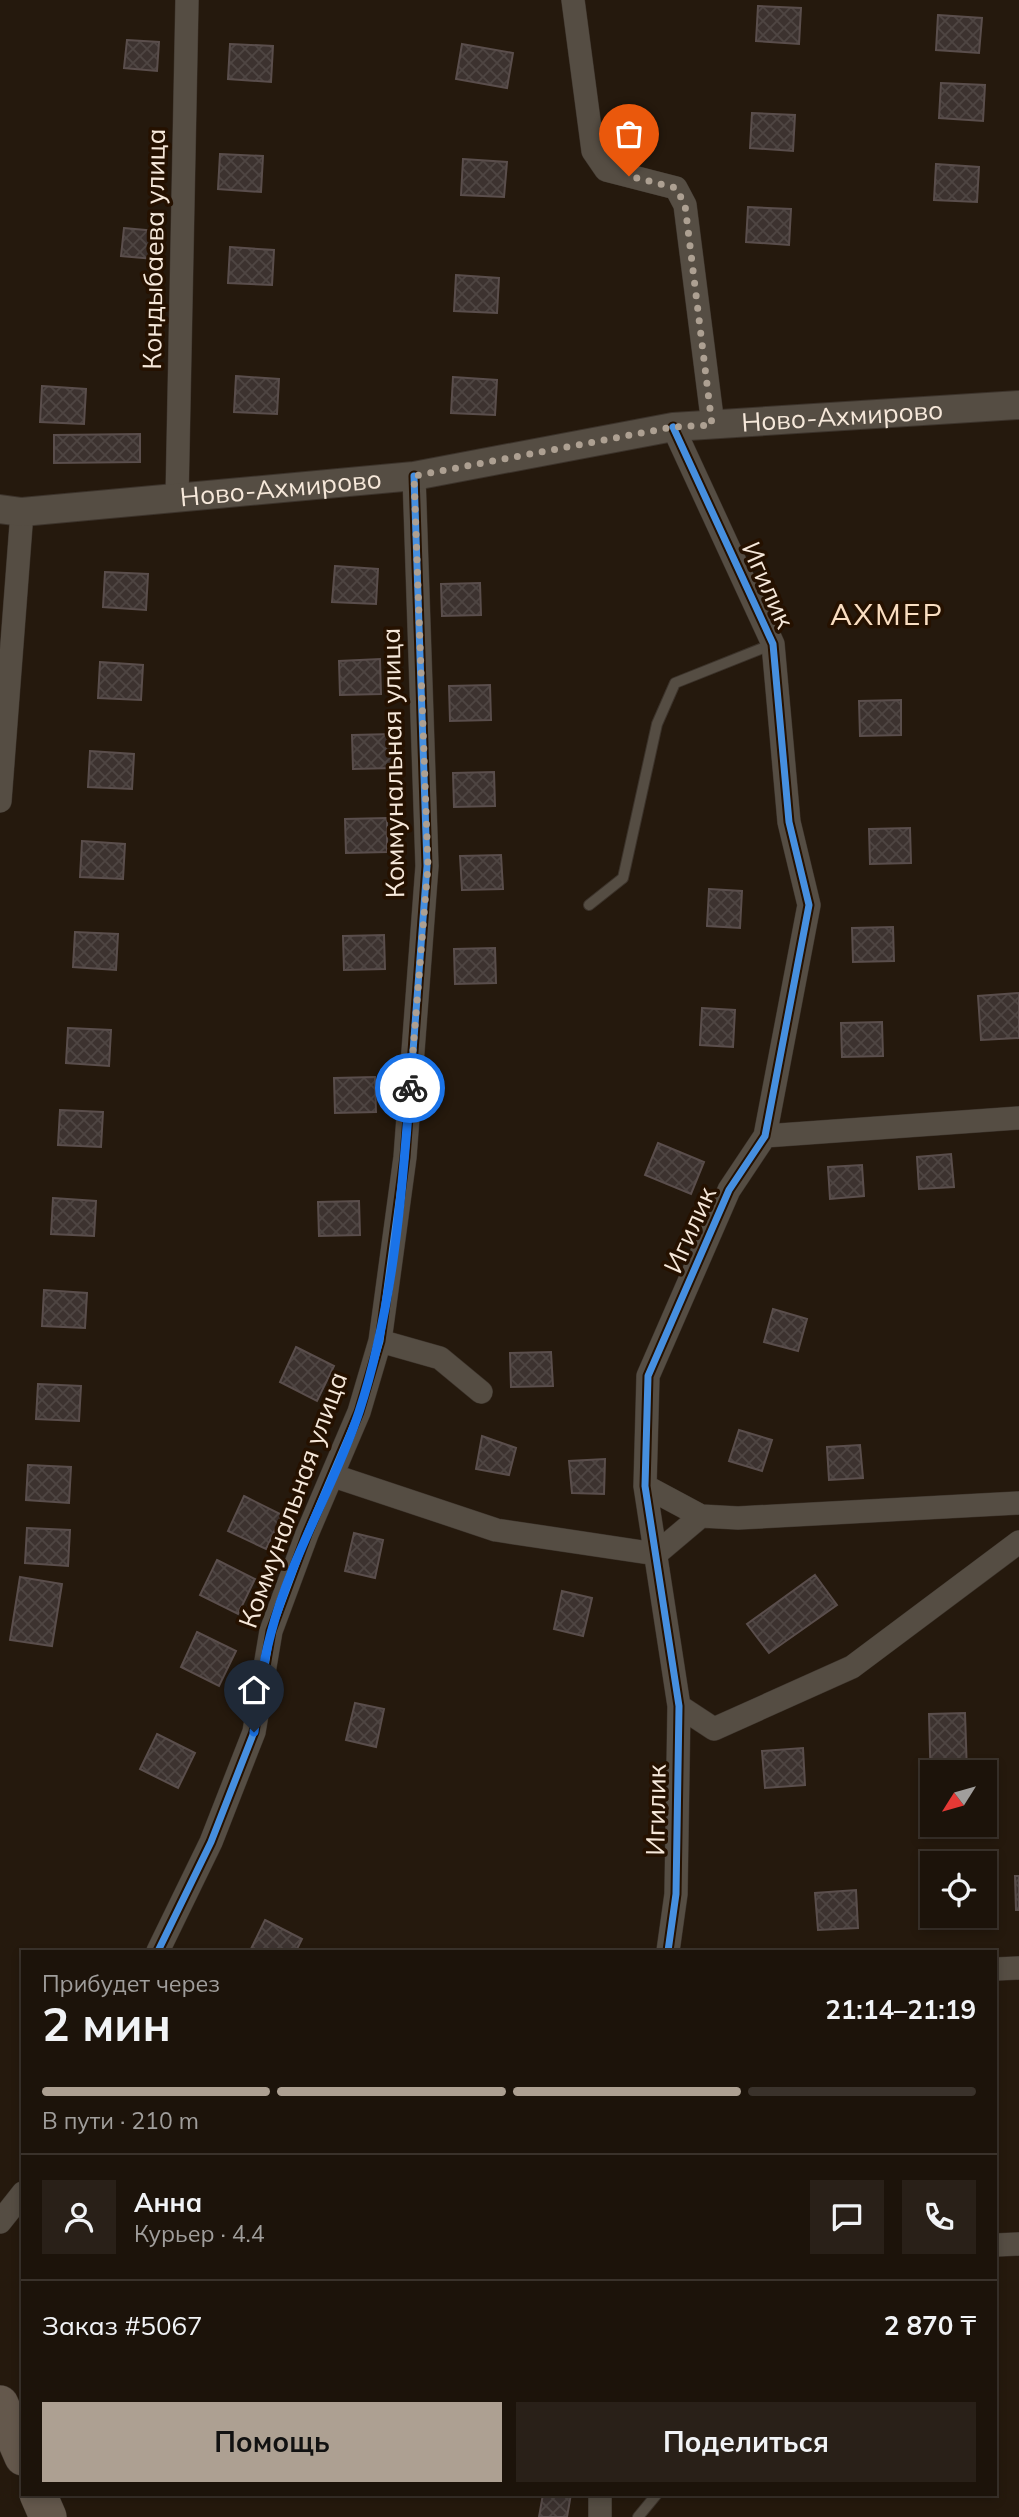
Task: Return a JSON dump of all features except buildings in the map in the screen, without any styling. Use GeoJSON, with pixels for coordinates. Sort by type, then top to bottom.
{"type":"FeatureCollection","features":[{"type":"Feature","properties":{"kind":"highway"},"geometry":{"type":"LineString","coordinates":[[0,2404],[21,2452]]}},
{"type":"Feature","properties":{"kind":"highway"},"geometry":{"type":"LineString","coordinates":[[39,2496],[48,2517]]}},
{"type":"Feature","properties":{"kind":"street","name":"Кондыбаева улица"},"geometry":{"type":"LineString","coordinates":[[177,499],[187,0]]}},
{"type":"Feature","properties":{"kind":"street"},"geometry":{"type":"LineString","coordinates":[[573,0],[593,151],[606,170],[676,188],[685,205],[712,425]]}},
{"type":"Feature","properties":{"kind":"street","name":"Ново-Ахмирово"},"geometry":{"type":"LineString","coordinates":[[11,511],[177,499],[414,476],[673,427],[1019,405]]}},
{"type":"Feature","properties":{"kind":"street","name":"Игилик"},"geometry":{"type":"LineString","coordinates":[[668,1950],[676,1894],[678,1706],[645,1486],[648,1376],[729,1190],[765,1136],[809,905],[789,822],[773,644],[673,427]]}},
{"type":"Feature","properties":{"kind":"street","name":"Коммунальная улица"},"geometry":{"type":"LineString","coordinates":[[158,1950],[211,1842],[254,1732],[271,1632],[307,1534],[359,1412],[380,1341],[405,1157],[428,866],[414,476]]}},
{"type":"Feature","properties":{"kind":"street"},"geometry":{"type":"LineString","coordinates":[[0,801],[11,511]]}},
{"type":"Feature","properties":{"kind":"street"},"geometry":{"type":"LineString","coordinates":[[765,1136],[1019,1118]]}},
{"type":"Feature","properties":{"kind":"street"},"geometry":{"type":"LineString","coordinates":[[380,1341],[440,1357],[481,1392]]}},
{"type":"Feature","properties":{"kind":"street"},"geometry":{"type":"LineString","coordinates":[[334,1476],[496,1530],[656,1554],[701,1516]]}},
{"type":"Feature","properties":{"kind":"street"},"geometry":{"type":"LineString","coordinates":[[645,1486],[701,1516],[738,1518],[1019,1503]]}},
{"type":"Feature","properties":{"kind":"street"},"geometry":{"type":"LineString","coordinates":[[678,1706],[714,1729],[852,1667],[1019,1542]]}},
{"type":"Feature","properties":{"kind":"street"},"geometry":{"type":"LineString","coordinates":[[997,1969],[1019,1968]]}},
{"type":"Feature","properties":{"kind":"street"},"geometry":{"type":"LineString","coordinates":[[0,2221],[21,2195]]}},
{"type":"Feature","properties":{"kind":"street"},"geometry":{"type":"LineString","coordinates":[[997,2245],[1019,2244]]}},
{"type":"Feature","properties":{"kind":"street"},"geometry":{"type":"LineString","coordinates":[[600,2496],[600,2517]]}},
{"type":"Feature","properties":{"kind":"lane"},"geometry":{"type":"LineString","coordinates":[[589,905],[623,878],[657,724],[675,683],[773,644]]}},
{"type":"Feature","properties":{"kind":"lane"},"geometry":{"type":"LineString","coordinates":[[638,2517],[655,2496]]}},
{"type":"Feature","properties":{"kind":"cycle path"},"geometry":{"type":"LineString","coordinates":[[668,1950],[676,1894],[679,1706],[645,1486],[648,1376],[729,1190],[765,1136],[809,905],[789,822],[773,644],[673,427]]}},
{"type":"Feature","properties":{"kind":"cycle path"},"geometry":{"type":"LineString","coordinates":[[158,1950],[211,1842],[254,1732],[271,1631],[307,1534],[359,1412],[380,1341],[405,1157],[427,866],[414,476]]}},
{"type":"Feature","properties":{"kind":"way so far"},"geometry":{"type":"LineString","coordinates":[[410,1088],[428,866],[414,476],[673,427],[712,425],[685,205],[676,188],[629,176]]}},
{"type":"Feature","properties":{"kind":"district","name":"АХМЕР"},"geometry":{"type":"Point","coordinates":[887,615]}},
{"type":"Feature","properties":{"kind":"route"},"geometry":{"type":"LineString","coordinates":[[254,1732],[260,1684],[271,1632],[307,1534],[359,1412],[380,1341],[405,1157],[410,1088]]}}]}
